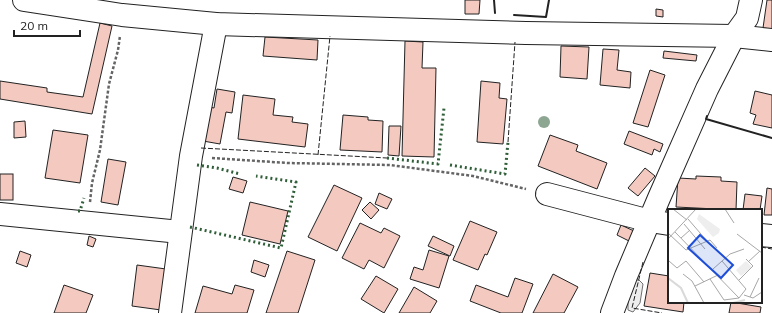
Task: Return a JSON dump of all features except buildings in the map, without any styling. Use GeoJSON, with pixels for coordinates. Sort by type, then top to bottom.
{"type":"FeatureCollection","features":[{"type":"Feature","properties":{"kind":"street"},"geometry":{"type":"LineString","coordinates":[[24,0],[75,4],[122,14],[216,24],[526,33],[734,36],[772,40]]}},
{"type":"Feature","properties":{"kind":"street"},"geometry":{"type":"LineString","coordinates":[[612,313],[626,276],[659,223],[707,89],[734,36],[747,18],[751,0]]}},
{"type":"Feature","properties":{"kind":"street"},"geometry":{"type":"LineString","coordinates":[[170,313],[191,156],[216,24]]}},
{"type":"Feature","properties":{"kind":"street"},"geometry":{"type":"LineString","coordinates":[[547,194],[659,223]]}},
{"type":"Feature","properties":{"kind":"street"},"geometry":{"type":"LineString","coordinates":[[0,214],[180,232]]}},
{"type":"Feature","properties":{"kind":"street"},"geometry":{"type":"LineString","coordinates":[[762,235],[772,236]]}},
{"type":"Feature","properties":{"kind":"path"},"geometry":{"type":"LineString","coordinates":[[86,222],[92,183],[100,150],[109,84],[118,50],[122,14]]}},
{"type":"Feature","properties":{"kind":"path"},"geometry":{"type":"LineString","coordinates":[[191,156],[288,163],[390,165],[473,176],[547,194]]}},
{"type":"Feature","properties":{"kind":"shaded area"},"geometry":{"type":"Polygon","coordinates":[[[636,280],[639,280],[643,284],[640,303],[633,312],[628,310],[628,301],[636,280]]]}},
{"type":"Feature","properties":{"kind":"hedge"},"geometry":{"type":"LineString","coordinates":[[387,158],[438,164],[444,108]]}},
{"type":"Feature","properties":{"kind":"hedge"},"geometry":{"type":"LineString","coordinates":[[450,165],[505,174],[508,142]]}},
{"type":"Feature","properties":{"kind":"hedge"},"geometry":{"type":"LineString","coordinates":[[197,165],[240,174]]}},
{"type":"Feature","properties":{"kind":"hedge"},"geometry":{"type":"LineString","coordinates":[[190,227],[281,248],[296,182],[256,176]]}},
{"type":"Feature","properties":{"kind":"hedge"},"geometry":{"type":"LineString","coordinates":[[78,211],[80,211],[84,198]]}},
{"type":"Feature","properties":{"kind":"fence"},"geometry":{"type":"LineString","coordinates":[[318,155],[330,36]]}},
{"type":"Feature","properties":{"kind":"fence"},"geometry":{"type":"LineString","coordinates":[[508,142],[515,42]]}},
{"type":"Feature","properties":{"kind":"fence"},"geometry":{"type":"LineString","coordinates":[[201,148],[387,158]]}},
{"type":"Feature","properties":{"kind":"fence"},"geometry":{"type":"LineString","coordinates":[[762,247],[772,249]]}},
{"type":"Feature","properties":{"kind":"fence"},"geometry":{"type":"LineString","coordinates":[[643,262],[632,308],[662,313]]}},
{"type":"Feature","properties":{"kind":"wall"},"geometry":{"type":"LineString","coordinates":[[494,0],[495,13]]}},
{"type":"Feature","properties":{"kind":"wall"},"geometry":{"type":"LineString","coordinates":[[514,15],[546,17],[549,0]]}},
{"type":"Feature","properties":{"kind":"wall"},"geometry":{"type":"LineString","coordinates":[[707,116],[706,119],[772,138]]}}]}
